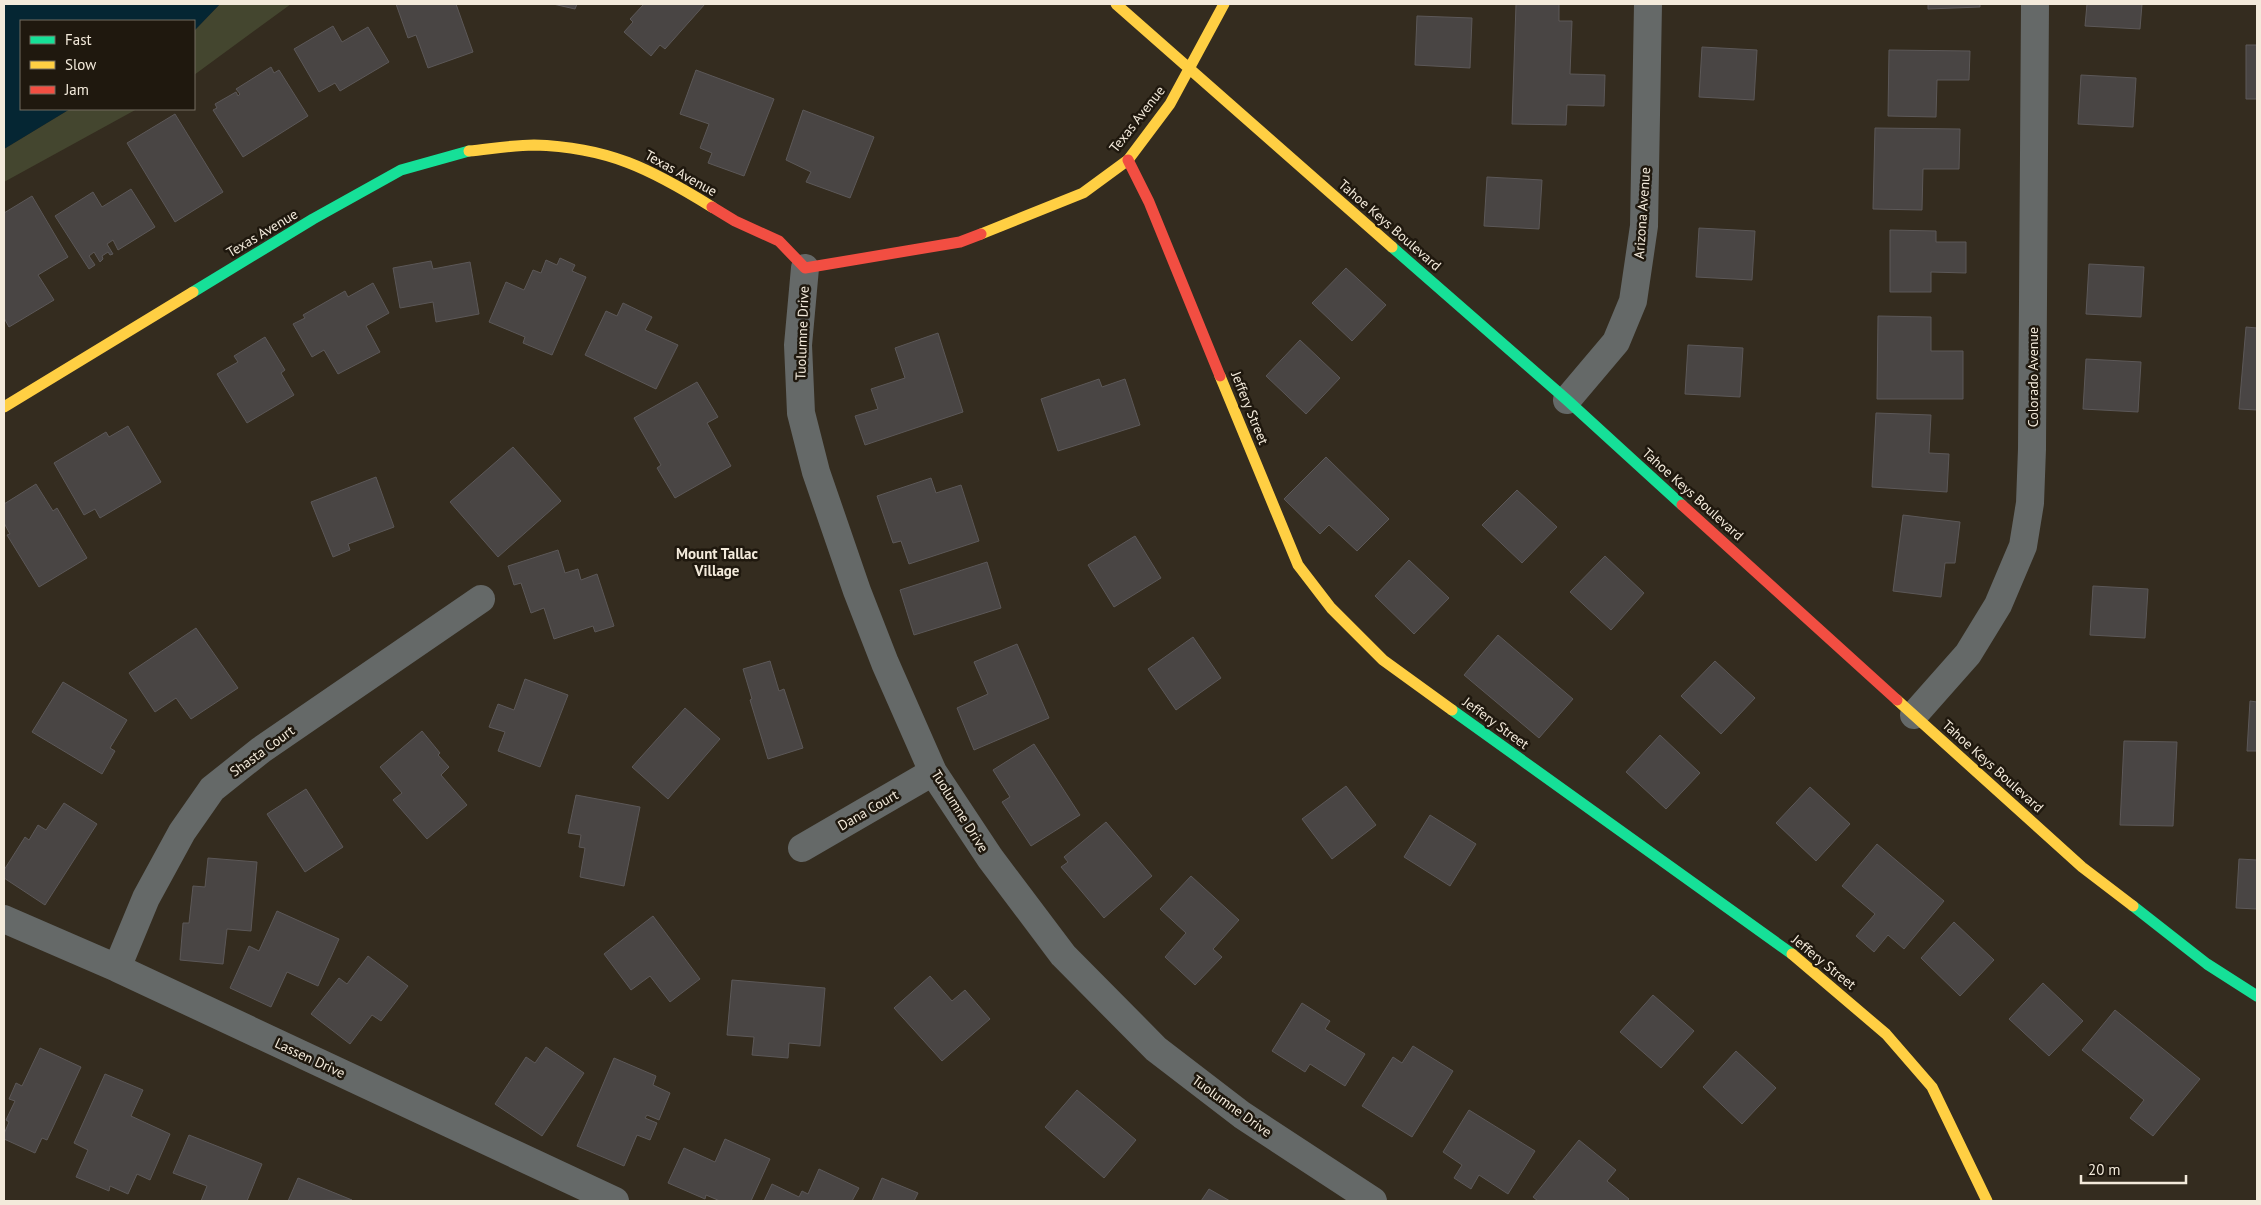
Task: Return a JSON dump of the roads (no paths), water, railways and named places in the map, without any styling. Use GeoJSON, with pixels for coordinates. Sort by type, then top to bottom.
{"type":"FeatureCollection","features":[{"type":"Feature","properties":{"kind":"street","name":"Tahoe Keys Boulevard"},"geometry":{"type":"LineString","coordinates":[[1116,4],[1567,400],[2082,867],[2207,964],[2257,996]]}},
{"type":"Feature","properties":{"kind":"street","name":"Texas Avenue"},"geometry":{"type":"LineString","coordinates":[[4,407],[313,219],[401,170],[465,151],[533,145],[587,150],[625,160],[668,180],[734,220],[779,241],[805,268],[960,242],[1083,193],[1128,160],[1170,104],[1224,4]]}},
{"type":"Feature","properties":{"kind":"street","name":"Arizona Avenue"},"geometry":{"type":"LineString","coordinates":[[1567,400],[1616,342],[1633,301],[1644,226],[1648,4]]}},
{"type":"Feature","properties":{"kind":"street","name":"Colorado Avenue"},"geometry":{"type":"LineString","coordinates":[[1914,715],[1968,654],[1998,605],[2023,546],[2030,503],[2032,448],[2035,4]]}},
{"type":"Feature","properties":{"kind":"street","name":"Jeffery Street"},"geometry":{"type":"LineString","coordinates":[[1128,160],[1149,202],[1298,565],[1331,608],[1383,660],[1799,959],[1886,1034],[1932,1087],[1987,1201]]}},
{"type":"Feature","properties":{"kind":"street","name":"Tuolumne Drive"},"geometry":{"type":"LineString","coordinates":[[805,268],[798,344],[801,413],[816,472],[885,663],[934,772],[990,858],[1063,955],[1156,1049],[1242,1115],[1373,1201]]}},
{"type":"Feature","properties":{"kind":"street","name":"Shasta Court"},"geometry":{"type":"LineString","coordinates":[[117,968],[146,898],[182,832],[212,789],[261,750],[481,599]]}},
{"type":"Feature","properties":{"kind":"street","name":"Dana Court"},"geometry":{"type":"LineString","coordinates":[[802,848],[934,772]]}},
{"type":"Feature","properties":{"kind":"street","name":"Lassen Drive"},"geometry":{"type":"LineString","coordinates":[[4,919],[117,968],[614,1201]]}},
{"type":"Feature","properties":{"kind":"water"},"geometry":{"type":"Polygon","coordinates":[[[4,4],[220,4],[195,30],[195,20],[20,20],[20,110],[68,110],[4,149],[4,4]]]}},
{"type":"Feature","properties":{"kind":"district","name":"Mount Tallac Village"},"geometry":{"type":"Point","coordinates":[717,562]}}]}
